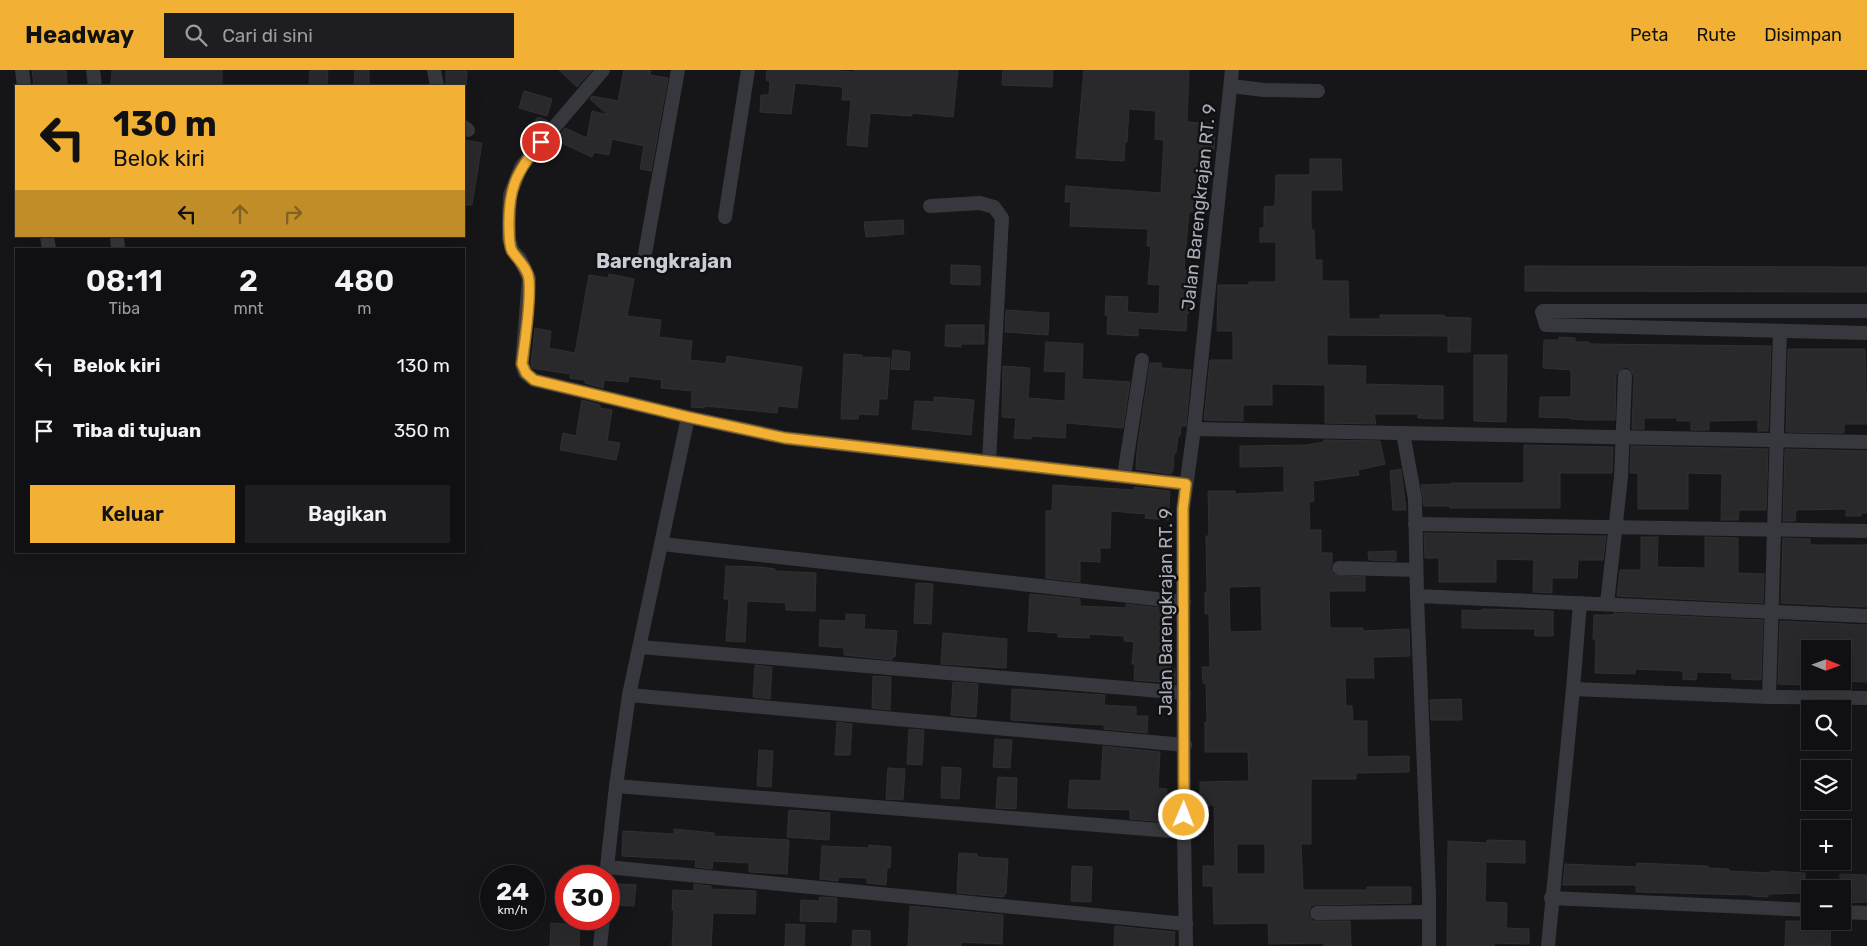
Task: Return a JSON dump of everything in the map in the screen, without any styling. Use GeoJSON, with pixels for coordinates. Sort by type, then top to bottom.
{"type":"FeatureCollection","features":[{"type":"Feature","properties":{"kind":"street"},"geometry":{"type":"LineString","coordinates":[[22,70],[24,85]]}},
{"type":"Feature","properties":{"kind":"street"},"geometry":{"type":"LineString","coordinates":[[93,70],[95,85]]}},
{"type":"Feature","properties":{"kind":"street"},"geometry":{"type":"LineString","coordinates":[[434,70],[436,85]]}},
{"type":"Feature","properties":{"kind":"street"},"geometry":{"type":"LineString","coordinates":[[603,70],[521,167],[510,195],[509,224],[512,250],[520,259],[529,278],[522,364],[526,373],[534,380],[785,438],[1186,484]]}},
{"type":"Feature","properties":{"kind":"street"},"geometry":{"type":"LineString","coordinates":[[644,258],[678,70]]}},
{"type":"Feature","properties":{"kind":"street"},"geometry":{"type":"LineString","coordinates":[[725,217],[748,70]]}},
{"type":"Feature","properties":{"kind":"street","name":"Jalan Barengkrajan RT. 9"},"geometry":{"type":"LineString","coordinates":[[1186,946],[1183,509],[1194,429],[1232,70]]}},
{"type":"Feature","properties":{"kind":"street"},"geometry":{"type":"LineString","coordinates":[[1231,86],[1264,90],[1318,92]]}},
{"type":"Feature","properties":{"kind":"street"},"geometry":{"type":"LineString","coordinates":[[930,206],[980,203],[994,207],[1002,218],[989,461]]}},
{"type":"Feature","properties":{"kind":"street"},"geometry":{"type":"LineString","coordinates":[[1732,311],[1732,330]]}},
{"type":"Feature","properties":{"kind":"street"},"geometry":{"type":"LineString","coordinates":[[1867,311],[1542,312],[1546,324],[1867,332]]}},
{"type":"Feature","properties":{"kind":"street"},"geometry":{"type":"LineString","coordinates":[[1770,697],[1780,331]]}},
{"type":"Feature","properties":{"kind":"street"},"geometry":{"type":"LineString","coordinates":[[1124,476],[1142,360]]}},
{"type":"Feature","properties":{"kind":"street"},"geometry":{"type":"LineString","coordinates":[[1607,604],[1621,477],[1625,376]]}},
{"type":"Feature","properties":{"kind":"street"},"geometry":{"type":"LineString","coordinates":[[607,865],[629,695],[688,417]]}},
{"type":"Feature","properties":{"kind":"street"},"geometry":{"type":"LineString","coordinates":[[1194,429],[1867,442]]}},
{"type":"Feature","properties":{"kind":"street"},"geometry":{"type":"LineString","coordinates":[[1403,433],[1413,482],[1429,946]]}},
{"type":"Feature","properties":{"kind":"street"},"geometry":{"type":"LineString","coordinates":[[1415,524],[1867,531]]}},
{"type":"Feature","properties":{"kind":"street"},"geometry":{"type":"LineString","coordinates":[[662,544],[1184,602]]}},
{"type":"Feature","properties":{"kind":"street"},"geometry":{"type":"LineString","coordinates":[[1339,568],[1416,570]]}},
{"type":"Feature","properties":{"kind":"street"},"geometry":{"type":"LineString","coordinates":[[1417,596],[1867,616]]}},
{"type":"Feature","properties":{"kind":"street"},"geometry":{"type":"LineString","coordinates":[[1548,946],[1551,898],[1574,688],[1580,603]]}},
{"type":"Feature","properties":{"kind":"street"},"geometry":{"type":"LineString","coordinates":[[640,647],[1184,694]]}},
{"type":"Feature","properties":{"kind":"street"},"geometry":{"type":"LineString","coordinates":[[1574,688],[1770,697],[1867,698]]}},
{"type":"Feature","properties":{"kind":"street"},"geometry":{"type":"LineString","coordinates":[[1829,690],[1829,698]]}},
{"type":"Feature","properties":{"kind":"street"},"geometry":{"type":"LineString","coordinates":[[629,695],[1185,745]]}},
{"type":"Feature","properties":{"kind":"street"},"geometry":{"type":"LineString","coordinates":[[616,786],[1184,832]]}},
{"type":"Feature","properties":{"kind":"street"},"geometry":{"type":"LineString","coordinates":[[620,873],[1186,924]]}},
{"type":"Feature","properties":{"kind":"street"},"geometry":{"type":"LineString","coordinates":[[1551,898],[1801,910]]}},
{"type":"Feature","properties":{"kind":"street"},"geometry":{"type":"LineString","coordinates":[[1317,913],[1429,912]]}},
{"type":"Feature","properties":{"kind":"street"},"geometry":{"type":"LineString","coordinates":[[1851,912],[1867,913]]}},
{"type":"Feature","properties":{"kind":"street"},"geometry":{"type":"LineString","coordinates":[[600,946],[602,930]]}},
{"type":"Feature","properties":{"kind":"building"},"geometry":{"type":"Polygon","coordinates":[[[32,70],[66,70],[67,85],[34,85],[32,70]]]}},
{"type":"Feature","properties":{"kind":"building"},"geometry":{"type":"Polygon","coordinates":[[[112,70],[222,70],[222,85],[111,85],[112,70]]]}},
{"type":"Feature","properties":{"kind":"building"},"geometry":{"type":"Polygon","coordinates":[[[310,70],[328,70],[327,85],[309,85],[310,70]]]}},
{"type":"Feature","properties":{"kind":"building"},"geometry":{"type":"Polygon","coordinates":[[[355,70],[369,70],[369,85],[354,85],[355,70]]]}},
{"type":"Feature","properties":{"kind":"building"},"geometry":{"type":"Polygon","coordinates":[[[559,70],[592,70],[577,87],[559,70]]]}},
{"type":"Feature","properties":{"kind":"building"},"geometry":{"type":"Polygon","coordinates":[[[624,70],[651,70],[650,75],[668,78],[651,171],[640,169],[644,146],[612,139],[609,155],[594,152],[592,157],[555,140],[565,128],[587,138],[592,111],[608,115],[590,99],[592,96],[618,101],[624,70]]]}},
{"type":"Feature","properties":{"kind":"building"},"geometry":{"type":"Polygon","coordinates":[[[767,70],[854,72],[854,70],[958,70],[953,117],[912,113],[912,116],[870,113],[867,147],[847,145],[851,100],[842,100],[843,87],[795,83],[791,114],[760,112],[761,95],[769,95],[770,81],[766,80],[767,70]]]}},
{"type":"Feature","properties":{"kind":"building"},"geometry":{"type":"Polygon","coordinates":[[[1003,70],[1053,70],[1052,87],[1002,85],[1003,70]]]}},
{"type":"Feature","properties":{"kind":"building"},"geometry":{"type":"Polygon","coordinates":[[[1084,70],[1189,70],[1187,122],[1215,124],[1214,150],[1199,149],[1195,212],[1189,212],[1184,270],[1191,271],[1186,331],[1138,328],[1138,336],[1107,334],[1106,296],[1128,297],[1127,312],[1159,314],[1160,285],[1148,284],[1151,246],[1147,246],[1148,229],[1070,226],[1071,202],[1065,202],[1066,186],[1161,193],[1164,140],[1155,139],[1156,111],[1129,109],[1124,161],[1076,158],[1084,70]]]}},
{"type":"Feature","properties":{"kind":"building"},"geometry":{"type":"Polygon","coordinates":[[[446,71],[467,71],[466,86],[446,85],[446,71]]]}},
{"type":"Feature","properties":{"kind":"building"},"geometry":{"type":"Polygon","coordinates":[[[524,91],[552,99],[547,116],[519,108],[524,91]]]}},
{"type":"Feature","properties":{"kind":"building"},"geometry":{"type":"Polygon","coordinates":[[[538,117],[548,121],[538,133],[527,129],[538,117]]]}},
{"type":"Feature","properties":{"kind":"building"},"geometry":{"type":"Polygon","coordinates":[[[465,140],[482,143],[472,205],[465,205],[465,140]]]}},
{"type":"Feature","properties":{"kind":"building"},"geometry":{"type":"Polygon","coordinates":[[[1310,159],[1341,159],[1342,190],[1311,190],[1311,230],[1314,230],[1315,260],[1322,260],[1322,281],[1348,281],[1349,319],[1380,319],[1380,315],[1444,315],[1444,317],[1471,318],[1470,352],[1448,352],[1448,336],[1327,335],[1327,365],[1366,366],[1365,384],[1443,386],[1443,419],[1418,418],[1418,414],[1374,414],[1376,424],[1325,423],[1325,385],[1272,384],[1272,405],[1243,405],[1243,421],[1204,420],[1210,360],[1233,360],[1233,331],[1217,331],[1218,285],[1249,285],[1249,282],[1276,282],[1276,242],[1260,242],[1260,228],[1264,228],[1264,207],[1275,206],[1276,175],[1310,175],[1310,159]]]}},
{"type":"Feature","properties":{"kind":"building"},"geometry":{"type":"Polygon","coordinates":[[[903,220],[904,234],[866,237],[864,222],[903,220]]]}},
{"type":"Feature","properties":{"kind":"building"},"geometry":{"type":"Polygon","coordinates":[[[951,265],[980,266],[980,285],[951,284],[951,265]]]}},
{"type":"Feature","properties":{"kind":"building"},"geometry":{"type":"Polygon","coordinates":[[[1525,266],[1867,267],[1867,292],[1525,291],[1525,266]]]}},
{"type":"Feature","properties":{"kind":"building"},"geometry":{"type":"Polygon","coordinates":[[[609,274],[634,279],[627,316],[661,320],[659,337],[692,341],[690,360],[726,364],[727,356],[802,367],[797,408],[778,406],[777,413],[705,406],[704,408],[691,407],[692,391],[661,388],[662,380],[629,376],[628,382],[604,380],[603,388],[585,383],[585,380],[570,378],[570,374],[532,368],[535,328],[551,331],[549,348],[575,353],[589,275],[608,278],[609,274]]]}},
{"type":"Feature","properties":{"kind":"building"},"geometry":{"type":"Polygon","coordinates":[[[1006,310],[1049,313],[1048,335],[1005,332],[1006,310]]]}},
{"type":"Feature","properties":{"kind":"building"},"geometry":{"type":"Polygon","coordinates":[[[946,325],[984,325],[984,344],[961,344],[961,347],[945,346],[946,325]]]}},
{"type":"Feature","properties":{"kind":"building"},"geometry":{"type":"Polygon","coordinates":[[[1559,337],[1575,338],[1575,342],[1589,342],[1589,344],[1771,346],[1768,431],[1758,431],[1758,420],[1709,421],[1709,430],[1691,430],[1691,421],[1677,421],[1677,418],[1644,418],[1644,429],[1632,429],[1634,376],[1630,369],[1626,367],[1621,369],[1616,375],[1615,420],[1539,417],[1540,397],[1571,397],[1571,370],[1543,368],[1544,340],[1559,340],[1559,337]]]}},
{"type":"Feature","properties":{"kind":"building"},"geometry":{"type":"Polygon","coordinates":[[[1046,342],[1083,344],[1082,379],[1130,382],[1123,428],[1066,423],[1065,438],[1031,436],[1031,439],[1014,438],[1016,418],[1002,417],[1003,366],[1030,368],[1028,398],[1065,401],[1066,372],[1044,371],[1046,342]]]}},
{"type":"Feature","properties":{"kind":"building"},"geometry":{"type":"Polygon","coordinates":[[[1788,349],[1865,349],[1867,424],[1844,424],[1844,433],[1786,432],[1788,349]]]}},
{"type":"Feature","properties":{"kind":"building"},"geometry":{"type":"Polygon","coordinates":[[[893,350],[910,352],[909,370],[891,369],[893,350]]]}},
{"type":"Feature","properties":{"kind":"building"},"geometry":{"type":"Polygon","coordinates":[[[844,354],[862,355],[861,357],[890,358],[887,399],[879,399],[878,415],[859,414],[858,419],[841,419],[844,354]]]}},
{"type":"Feature","properties":{"kind":"building"},"geometry":{"type":"Polygon","coordinates":[[[1474,355],[1507,355],[1506,422],[1474,421],[1474,355]]]}},
{"type":"Feature","properties":{"kind":"building"},"geometry":{"type":"Polygon","coordinates":[[[1150,363],[1161,363],[1161,368],[1191,370],[1186,426],[1181,426],[1171,474],[1136,469],[1150,363]]]}},
{"type":"Feature","properties":{"kind":"building"},"geometry":{"type":"Polygon","coordinates":[[[934,397],[974,400],[971,435],[912,429],[915,401],[934,402],[934,397]]]}},
{"type":"Feature","properties":{"kind":"building"},"geometry":{"type":"Polygon","coordinates":[[[582,400],[600,405],[600,408],[612,410],[607,441],[620,443],[616,460],[560,450],[563,433],[576,436],[582,400]]]}},
{"type":"Feature","properties":{"kind":"building"},"geometry":{"type":"Polygon","coordinates":[[[1324,440],[1380,441],[1385,464],[1358,470],[1359,475],[1313,481],[1314,501],[1309,502],[1310,530],[1321,530],[1321,553],[1332,553],[1330,568],[1334,575],[1365,577],[1365,591],[1329,591],[1330,628],[1363,628],[1363,631],[1409,629],[1410,656],[1373,657],[1374,678],[1345,678],[1346,706],[1352,706],[1353,721],[1367,721],[1367,757],[1409,756],[1409,772],[1356,773],[1356,779],[1311,779],[1311,844],[1301,844],[1303,890],[1367,890],[1367,887],[1411,887],[1411,903],[1313,905],[1308,914],[1313,921],[1350,921],[1351,946],[1324,946],[1324,943],[1269,944],[1268,923],[1214,924],[1213,886],[1203,886],[1203,866],[1215,866],[1214,805],[1200,805],[1200,782],[1249,781],[1248,752],[1205,752],[1205,722],[1207,722],[1206,683],[1203,683],[1202,667],[1210,667],[1209,614],[1205,614],[1205,592],[1207,592],[1206,536],[1209,536],[1208,491],[1235,491],[1235,494],[1284,492],[1284,466],[1240,467],[1240,446],[1306,445],[1324,442],[1324,440]],[[1261,586],[1229,587],[1230,632],[1262,631],[1261,586]],[[1237,844],[1237,874],[1265,874],[1265,844],[1237,844]]]}},
{"type":"Feature","properties":{"kind":"building"},"geometry":{"type":"Polygon","coordinates":[[[1524,445],[1613,447],[1612,473],[1560,473],[1560,508],[1450,508],[1450,506],[1424,506],[1421,485],[1524,483],[1524,445]]]}},
{"type":"Feature","properties":{"kind":"building"},"geometry":{"type":"Polygon","coordinates":[[[1631,446],[1768,449],[1766,510],[1739,510],[1738,520],[1721,520],[1722,474],[1688,473],[1688,509],[1638,509],[1638,473],[1630,473],[1631,446]]]}},
{"type":"Feature","properties":{"kind":"building"},"geometry":{"type":"Polygon","coordinates":[[[1785,449],[1867,451],[1867,513],[1861,513],[1861,516],[1846,516],[1846,509],[1796,510],[1795,521],[1783,521],[1785,449]]]}},
{"type":"Feature","properties":{"kind":"building"},"geometry":{"type":"Polygon","coordinates":[[[1401,469],[1406,510],[1393,510],[1390,471],[1401,469]]]}},
{"type":"Feature","properties":{"kind":"building"},"geometry":{"type":"Polygon","coordinates":[[[1053,485],[1134,490],[1134,487],[1170,491],[1168,520],[1145,518],[1146,514],[1111,511],[1110,548],[1100,548],[1100,562],[1080,561],[1080,582],[1046,578],[1046,511],[1052,511],[1053,485]]]}},
{"type":"Feature","properties":{"kind":"building"},"geometry":{"type":"Polygon","coordinates":[[[1424,533],[1606,536],[1603,560],[1578,560],[1577,578],[1552,578],[1552,593],[1533,592],[1534,560],[1496,559],[1496,582],[1439,582],[1439,558],[1425,558],[1424,533]]]}},
{"type":"Feature","properties":{"kind":"building"},"geometry":{"type":"Polygon","coordinates":[[[1641,537],[1658,537],[1657,567],[1705,568],[1705,537],[1738,538],[1738,573],[1764,574],[1763,603],[1617,596],[1620,570],[1641,570],[1641,537]]]}},
{"type":"Feature","properties":{"kind":"building"},"geometry":{"type":"Polygon","coordinates":[[[1783,538],[1810,539],[1810,545],[1867,545],[1867,607],[1781,603],[1783,538]]]}},
{"type":"Feature","properties":{"kind":"building"},"geometry":{"type":"Polygon","coordinates":[[[1396,551],[1396,561],[1369,560],[1368,552],[1396,551]]]}},
{"type":"Feature","properties":{"kind":"building"},"geometry":{"type":"Polygon","coordinates":[[[726,566],[760,567],[775,569],[775,571],[816,573],[815,611],[786,610],[786,603],[747,601],[745,642],[726,641],[729,599],[724,599],[726,566]]]}},
{"type":"Feature","properties":{"kind":"building"},"geometry":{"type":"Polygon","coordinates":[[[916,583],[933,584],[931,624],[914,623],[916,583]]]}},
{"type":"Feature","properties":{"kind":"building"},"geometry":{"type":"Polygon","coordinates":[[[1030,594],[1080,599],[1080,606],[1126,608],[1126,604],[1169,609],[1167,652],[1171,653],[1170,668],[1175,669],[1175,683],[1134,680],[1135,664],[1132,664],[1134,642],[1124,641],[1124,636],[1089,634],[1089,638],[1058,637],[1058,633],[1028,631],[1030,594]]]}},
{"type":"Feature","properties":{"kind":"building"},"geometry":{"type":"Polygon","coordinates":[[[1482,609],[1553,611],[1553,636],[1535,636],[1535,629],[1462,628],[1462,610],[1482,611],[1482,609]]]}},
{"type":"Feature","properties":{"kind":"building"},"geometry":{"type":"Polygon","coordinates":[[[1614,613],[1763,620],[1761,680],[1732,679],[1732,673],[1697,672],[1696,680],[1683,679],[1683,671],[1635,669],[1635,674],[1595,673],[1596,639],[1593,639],[1594,615],[1614,615],[1614,613]]]}},
{"type":"Feature","properties":{"kind":"building"},"geometry":{"type":"Polygon","coordinates":[[[846,614],[865,615],[864,629],[897,631],[895,657],[892,657],[892,660],[844,655],[844,648],[819,646],[820,620],[846,621],[846,614]]]}},
{"type":"Feature","properties":{"kind":"building"},"geometry":{"type":"Polygon","coordinates":[[[1780,621],[1867,625],[1867,682],[1851,681],[1851,640],[1801,640],[1801,685],[1778,684],[1780,621]]]}},
{"type":"Feature","properties":{"kind":"building"},"geometry":{"type":"Polygon","coordinates":[[[943,633],[1007,639],[1006,668],[941,664],[943,633]]]}},
{"type":"Feature","properties":{"kind":"building"},"geometry":{"type":"Polygon","coordinates":[[[755,665],[772,667],[770,699],[753,697],[755,665]]]}},
{"type":"Feature","properties":{"kind":"building"},"geometry":{"type":"Polygon","coordinates":[[[873,676],[891,677],[890,710],[872,708],[873,676]]]}},
{"type":"Feature","properties":{"kind":"building"},"geometry":{"type":"Polygon","coordinates":[[[953,682],[978,684],[976,717],[951,715],[953,682]]]}},
{"type":"Feature","properties":{"kind":"building"},"geometry":{"type":"Polygon","coordinates":[[[1012,689],[1105,695],[1104,705],[1136,707],[1136,716],[1148,716],[1147,733],[1104,729],[1104,725],[1011,720],[1012,689]]]}},
{"type":"Feature","properties":{"kind":"building"},"geometry":{"type":"Polygon","coordinates":[[[1461,699],[1462,720],[1431,720],[1430,700],[1461,699]]]}},
{"type":"Feature","properties":{"kind":"building"},"geometry":{"type":"Polygon","coordinates":[[[837,722],[852,724],[850,755],[835,755],[837,722]]]}},
{"type":"Feature","properties":{"kind":"building"},"geometry":{"type":"Polygon","coordinates":[[[909,729],[924,730],[922,765],[907,764],[909,729]]]}},
{"type":"Feature","properties":{"kind":"building"},"geometry":{"type":"Polygon","coordinates":[[[995,739],[1012,740],[1010,768],[993,767],[995,739]]]}},
{"type":"Feature","properties":{"kind":"building"},"geometry":{"type":"Polygon","coordinates":[[[1103,746],[1160,752],[1158,788],[1167,789],[1165,822],[1130,819],[1130,810],[1068,808],[1070,780],[1101,781],[1103,746]]]}},
{"type":"Feature","properties":{"kind":"building"},"geometry":{"type":"Polygon","coordinates":[[[759,750],[773,751],[771,787],[757,786],[759,750]]]}},
{"type":"Feature","properties":{"kind":"building"},"geometry":{"type":"Polygon","coordinates":[[[942,767],[961,768],[959,799],[941,798],[942,767]]]}},
{"type":"Feature","properties":{"kind":"building"},"geometry":{"type":"Polygon","coordinates":[[[888,768],[905,769],[903,800],[886,799],[888,768]]]}},
{"type":"Feature","properties":{"kind":"building"},"geometry":{"type":"Polygon","coordinates":[[[998,777],[1017,778],[1016,809],[996,808],[998,777]]]}},
{"type":"Feature","properties":{"kind":"building"},"geometry":{"type":"Polygon","coordinates":[[[789,810],[830,813],[829,840],[787,837],[789,810]]]}},
{"type":"Feature","properties":{"kind":"building"},"geometry":{"type":"Polygon","coordinates":[[[674,829],[714,833],[714,836],[789,840],[787,874],[749,872],[749,863],[713,861],[712,869],[695,867],[696,860],[622,856],[623,831],[674,834],[674,829]]]}},
{"type":"Feature","properties":{"kind":"building"},"geometry":{"type":"Polygon","coordinates":[[[1487,840],[1525,841],[1525,863],[1486,862],[1485,902],[1507,903],[1506,928],[1529,929],[1529,944],[1494,943],[1494,946],[1447,946],[1448,841],[1487,843],[1487,840]]]}},
{"type":"Feature","properties":{"kind":"building"},"geometry":{"type":"Polygon","coordinates":[[[869,845],[891,847],[890,868],[887,868],[886,885],[867,883],[867,878],[839,877],[838,881],[820,879],[822,846],[869,848],[869,845]]]}},
{"type":"Feature","properties":{"kind":"building"},"geometry":{"type":"Polygon","coordinates":[[[959,853],[977,854],[977,857],[1008,859],[1006,894],[1004,894],[1004,897],[957,893],[959,853]]]}},
{"type":"Feature","properties":{"kind":"building"},"geometry":{"type":"Polygon","coordinates":[[[1637,863],[1708,866],[1708,868],[1729,869],[1729,871],[1805,873],[1805,880],[1801,880],[1801,893],[1768,894],[1768,897],[1636,892],[1636,885],[1563,885],[1565,864],[1637,867],[1637,863]]]}},
{"type":"Feature","properties":{"kind":"building"},"geometry":{"type":"Polygon","coordinates":[[[1072,866],[1092,867],[1091,902],[1071,901],[1072,866]]]}},
{"type":"Feature","properties":{"kind":"building"},"geometry":{"type":"Polygon","coordinates":[[[1840,874],[1867,875],[1867,902],[1851,903],[1851,880],[1840,880],[1840,874]]]}},
{"type":"Feature","properties":{"kind":"building"},"geometry":{"type":"Polygon","coordinates":[[[620,884],[636,885],[634,906],[620,905],[620,884]]]}},
{"type":"Feature","properties":{"kind":"building"},"geometry":{"type":"Polygon","coordinates":[[[694,884],[711,886],[711,889],[756,891],[755,914],[713,913],[711,946],[672,946],[673,890],[694,891],[694,884]]]}},
{"type":"Feature","properties":{"kind":"building"},"geometry":{"type":"Polygon","coordinates":[[[820,897],[837,898],[836,922],[800,921],[801,900],[819,901],[820,897]]]}},
{"type":"Feature","properties":{"kind":"building"},"geometry":{"type":"Polygon","coordinates":[[[910,906],[1003,915],[1002,944],[961,942],[961,946],[908,946],[910,906]]]}},
{"type":"Feature","properties":{"kind":"building"},"geometry":{"type":"Polygon","coordinates":[[[1786,921],[1801,921],[1801,930],[1831,930],[1830,946],[1785,946],[1786,921]]]}},
{"type":"Feature","properties":{"kind":"building"},"geometry":{"type":"Polygon","coordinates":[[[551,923],[555,923],[555,930],[580,930],[579,946],[550,946],[551,923]]]}},
{"type":"Feature","properties":{"kind":"building"},"geometry":{"type":"Polygon","coordinates":[[[786,924],[805,925],[804,946],[785,946],[786,924]]]}},
{"type":"Feature","properties":{"kind":"building"},"geometry":{"type":"Polygon","coordinates":[[[1115,926],[1175,932],[1174,946],[1114,946],[1115,926]]]}},
{"type":"Feature","properties":{"kind":"building"},"geometry":{"type":"Polygon","coordinates":[[[853,930],[870,931],[870,946],[852,946],[853,930]]]}},
{"type":"Feature","properties":{"kind":"district","name":"Barengkrajan"},"geometry":{"type":"Point","coordinates":[664,261]}},
{"type":"Feature","properties":{"kind":"route"},"geometry":{"type":"LineString","coordinates":[[541,142],[521,167],[516,177],[510,195],[509,217],[509,239],[512,250],[520,259],[529,278],[522,364],[526,373],[534,380],[785,438],[1186,484],[1183,509],[1184,815]]}}]}
